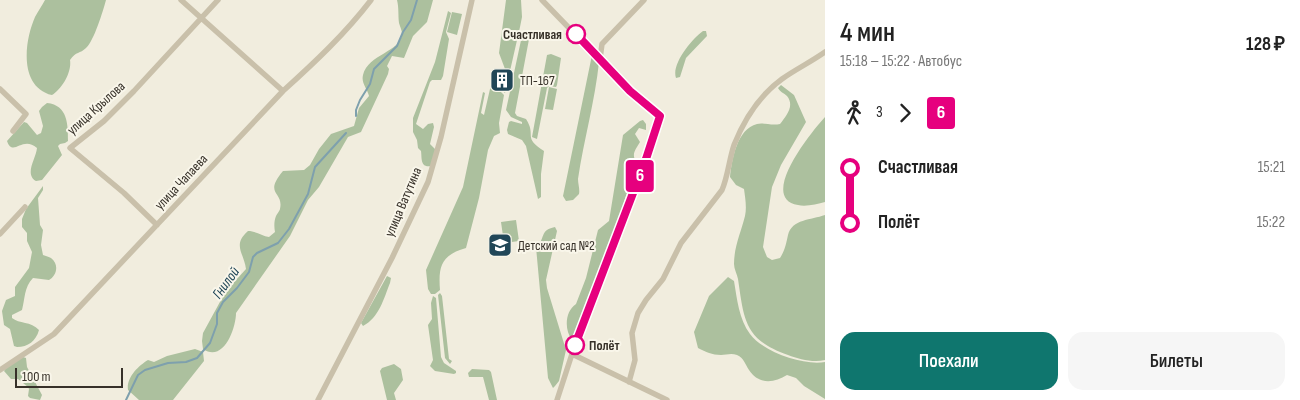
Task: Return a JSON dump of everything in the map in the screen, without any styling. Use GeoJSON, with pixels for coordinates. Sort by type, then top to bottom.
{"type":"FeatureCollection","features":[{"type":"Feature","properties":{"kind":"street"},"geometry":{"type":"LineString","coordinates":[[181,0],[201,20],[283,91]]}},
{"type":"Feature","properties":{"kind":"street","name":"улица Крылова"},"geometry":{"type":"LineString","coordinates":[[158,225],[124,193],[70,148],[104,121],[122,103],[218,0]]}},
{"type":"Feature","properties":{"kind":"street","name":"улица Чапаева"},"geometry":{"type":"LineString","coordinates":[[1,368],[54,334],[283,91],[323,54],[354,21],[370,0]]}},
{"type":"Feature","properties":{"kind":"street","name":"улица Ватутина"},"geometry":{"type":"LineString","coordinates":[[318,400],[392,258],[428,182],[441,136],[472,0]]}},
{"type":"Feature","properties":{"kind":"street"},"geometry":{"type":"LineString","coordinates":[[542,0],[630,91],[660,116],[646,159],[572,354],[557,400]]}},
{"type":"Feature","properties":{"kind":"street"},"geometry":{"type":"LineString","coordinates":[[600,59],[602,44],[644,0]]}},
{"type":"Feature","properties":{"kind":"street"},"geometry":{"type":"LineString","coordinates":[[629,382],[635,360],[632,333],[638,312],[663,279],[681,243],[722,190],[726,182],[728,161],[744,122],[760,100],[780,81],[825,52]]}},
{"type":"Feature","properties":{"kind":"street"},"geometry":{"type":"LineString","coordinates":[[0,89],[26,114],[13,131]]}},
{"type":"Feature","properties":{"kind":"street"},"geometry":{"type":"LineString","coordinates":[[0,234],[25,207]]}},
{"type":"Feature","properties":{"kind":"street"},"geometry":{"type":"LineString","coordinates":[[572,354],[667,400]]}},
{"type":"Feature","properties":{"kind":"green space"},"geometry":{"type":"Polygon","coordinates":[[[45,0],[106,0],[92,39],[86,48],[74,55],[70,60],[66,80],[52,95],[41,90],[34,83],[29,73],[27,62],[28,39],[31,27],[45,0]]]}},
{"type":"Feature","properties":{"kind":"green space"},"geometry":{"type":"Polygon","coordinates":[[[397,0],[433,0],[427,22],[413,36],[404,58],[392,56],[387,66],[389,69],[388,74],[361,132],[348,137],[319,187],[308,200],[290,236],[236,313],[234,327],[227,342],[217,352],[203,349],[203,333],[227,290],[246,269],[240,249],[243,236],[248,231],[269,237],[275,232],[275,220],[280,210],[279,199],[274,189],[277,179],[283,171],[304,170],[310,165],[319,149],[331,134],[354,126],[359,108],[369,96],[363,81],[366,68],[400,40],[402,33],[397,0]]]}},
{"type":"Feature","properties":{"kind":"green space"},"geometry":{"type":"Polygon","coordinates":[[[506,0],[521,0],[522,17],[505,93],[509,71],[505,69],[499,53],[506,0]]]}},
{"type":"Feature","properties":{"kind":"green space"},"geometry":{"type":"Polygon","coordinates":[[[448,11],[451,13],[446,32],[449,39],[443,76],[441,80],[432,80],[430,82],[416,124],[423,129],[428,124],[433,123],[434,127],[430,144],[436,150],[431,166],[427,166],[422,162],[421,151],[418,148],[413,132],[413,118],[435,62],[448,11]]]}},
{"type":"Feature","properties":{"kind":"green space"},"geometry":{"type":"Polygon","coordinates":[[[452,12],[462,14],[457,35],[447,32],[452,12]]]}},
{"type":"Feature","properties":{"kind":"green space"},"geometry":{"type":"Polygon","coordinates":[[[523,31],[530,34],[515,113],[517,116],[526,119],[533,142],[544,151],[541,197],[538,199],[526,146],[522,140],[508,134],[507,130],[511,121],[522,124],[522,122],[511,117],[506,110],[523,31]]]}},
{"type":"Feature","properties":{"kind":"green space"},"geometry":{"type":"Polygon","coordinates":[[[703,31],[706,31],[707,36],[686,58],[680,77],[676,78],[675,72],[679,59],[693,40],[703,31]]]}},
{"type":"Feature","properties":{"kind":"green space"},"geometry":{"type":"Polygon","coordinates":[[[551,54],[561,58],[557,85],[556,87],[549,86],[547,88],[537,139],[532,137],[547,55],[551,54]]]}},
{"type":"Feature","properties":{"kind":"green space"},"geometry":{"type":"Polygon","coordinates":[[[592,55],[599,62],[578,179],[579,194],[573,200],[566,201],[563,196],[592,55]]]}},
{"type":"Feature","properties":{"kind":"green space"},"geometry":{"type":"Polygon","coordinates":[[[781,85],[794,95],[806,122],[781,165],[772,187],[763,247],[767,257],[772,260],[780,258],[790,230],[794,226],[803,221],[825,215],[825,360],[820,361],[806,360],[788,355],[773,349],[754,335],[745,317],[734,266],[735,252],[745,216],[746,202],[744,189],[736,185],[730,177],[734,154],[740,138],[750,127],[759,124],[780,124],[785,118],[789,111],[790,103],[787,96],[778,88],[781,85]]]}},
{"type":"Feature","properties":{"kind":"green space"},"geometry":{"type":"Polygon","coordinates":[[[492,87],[498,89],[504,95],[499,123],[500,133],[494,136],[488,150],[479,198],[466,248],[452,254],[443,262],[440,274],[440,290],[435,294],[431,294],[428,289],[426,270],[463,187],[483,92],[485,93],[481,113],[484,115],[492,87]]]}},
{"type":"Feature","properties":{"kind":"green space"},"geometry":{"type":"Polygon","coordinates":[[[549,87],[557,89],[553,110],[545,109],[549,87]]]}},
{"type":"Feature","properties":{"kind":"green space"},"geometry":{"type":"Polygon","coordinates":[[[47,103],[54,105],[63,112],[67,122],[68,141],[58,146],[62,155],[42,180],[36,181],[31,174],[31,170],[37,148],[27,144],[12,147],[9,146],[7,141],[24,122],[37,135],[41,133],[43,126],[39,111],[47,103]]]}},
{"type":"Feature","properties":{"kind":"green space"},"geometry":{"type":"Polygon","coordinates":[[[825,117],[825,202],[801,206],[787,200],[783,190],[785,178],[800,149],[825,117]]]}},
{"type":"Feature","properties":{"kind":"green space"},"geometry":{"type":"Polygon","coordinates":[[[643,120],[646,124],[646,130],[639,128],[635,134],[640,142],[634,154],[636,161],[623,206],[592,294],[575,338],[572,340],[567,326],[568,316],[572,307],[576,304],[586,278],[598,230],[609,221],[623,135],[643,120]]]}},
{"type":"Feature","properties":{"kind":"green space"},"geometry":{"type":"Polygon","coordinates":[[[43,186],[43,190],[38,198],[40,225],[43,230],[41,245],[43,255],[54,261],[56,270],[54,276],[49,280],[33,278],[26,289],[22,310],[12,315],[12,318],[15,320],[32,325],[39,330],[31,343],[17,347],[14,346],[10,329],[4,325],[2,311],[6,300],[15,296],[15,287],[29,268],[32,252],[27,241],[27,233],[22,227],[22,219],[26,209],[43,186]]]}},
{"type":"Feature","properties":{"kind":"green space"},"geometry":{"type":"Polygon","coordinates":[[[516,220],[519,241],[504,243],[501,222],[516,220]]]}},
{"type":"Feature","properties":{"kind":"green space"},"geometry":{"type":"Polygon","coordinates":[[[555,227],[557,231],[546,280],[566,350],[559,381],[553,388],[548,378],[536,247],[547,230],[555,227]]]}},
{"type":"Feature","properties":{"kind":"green space"},"geometry":{"type":"Polygon","coordinates":[[[387,276],[391,278],[390,283],[380,307],[373,318],[363,326],[361,323],[387,276]]]}},
{"type":"Feature","properties":{"kind":"green space"},"geometry":{"type":"Polygon","coordinates":[[[728,277],[734,281],[743,322],[756,341],[774,352],[795,360],[816,363],[825,362],[825,399],[804,386],[796,378],[787,375],[772,381],[762,380],[753,375],[743,359],[737,355],[715,354],[698,348],[694,332],[709,296],[728,277]]]}},
{"type":"Feature","properties":{"kind":"green space"},"geometry":{"type":"Polygon","coordinates":[[[440,293],[442,296],[449,359],[452,361],[450,364],[445,358],[438,295],[440,293]]]}},
{"type":"Feature","properties":{"kind":"green space"},"geometry":{"type":"Polygon","coordinates":[[[433,296],[436,298],[441,357],[444,363],[456,371],[454,374],[435,371],[430,366],[433,360],[428,325],[432,319],[431,303],[433,296]]]}},
{"type":"Feature","properties":{"kind":"green space"},"geometry":{"type":"Polygon","coordinates":[[[195,349],[203,352],[204,361],[173,400],[139,400],[128,390],[131,377],[148,360],[154,362],[167,356],[195,349]]]}},
{"type":"Feature","properties":{"kind":"green space"},"geometry":{"type":"Polygon","coordinates":[[[23,357],[26,358],[27,367],[42,395],[40,400],[30,398],[28,396],[28,387],[18,379],[11,379],[4,371],[23,357]]]}},
{"type":"Feature","properties":{"kind":"green space"},"geometry":{"type":"Polygon","coordinates":[[[394,364],[401,369],[403,380],[394,393],[396,400],[387,400],[380,371],[382,368],[394,364]]]}},
{"type":"Feature","properties":{"kind":"green space"},"geometry":{"type":"Polygon","coordinates":[[[472,369],[489,370],[491,372],[497,400],[489,400],[483,377],[469,377],[468,373],[472,369]]]}},
{"type":"Feature","properties":{"kind":"waterway","name":"Гнилой"},"geometry":{"type":"LineString","coordinates":[[356,116],[356,110],[370,84],[374,69],[397,46],[411,20],[417,0]]}},
{"type":"Feature","properties":{"kind":"waterway","name":"Гнилой"},"geometry":{"type":"LineString","coordinates":[[126,400],[138,375],[145,370],[168,363],[186,362],[197,358],[210,343],[217,324],[217,313],[223,302],[249,272],[253,257],[257,253],[278,243],[289,229],[308,194],[315,167],[346,133]]}},
{"type":"Feature","properties":{"kind":"bus line","name":"6"},"geometry":{"type":"LineString","coordinates":[[575,345],[646,159],[660,116],[630,91],[576,34]]}},
{"type":"Feature","properties":{"kind":"place","name":"Счастливая"},"geometry":{"type":"Point","coordinates":[576,34]}},
{"type":"Feature","properties":{"kind":"place","name":"ТП-167"},"geometry":{"type":"Point","coordinates":[502,80]}},
{"type":"Feature","properties":{"kind":"place","name":"Детский сад №2"},"geometry":{"type":"Point","coordinates":[500,245]}},
{"type":"Feature","properties":{"kind":"place","name":"Полёт"},"geometry":{"type":"Point","coordinates":[575,345]}}]}
